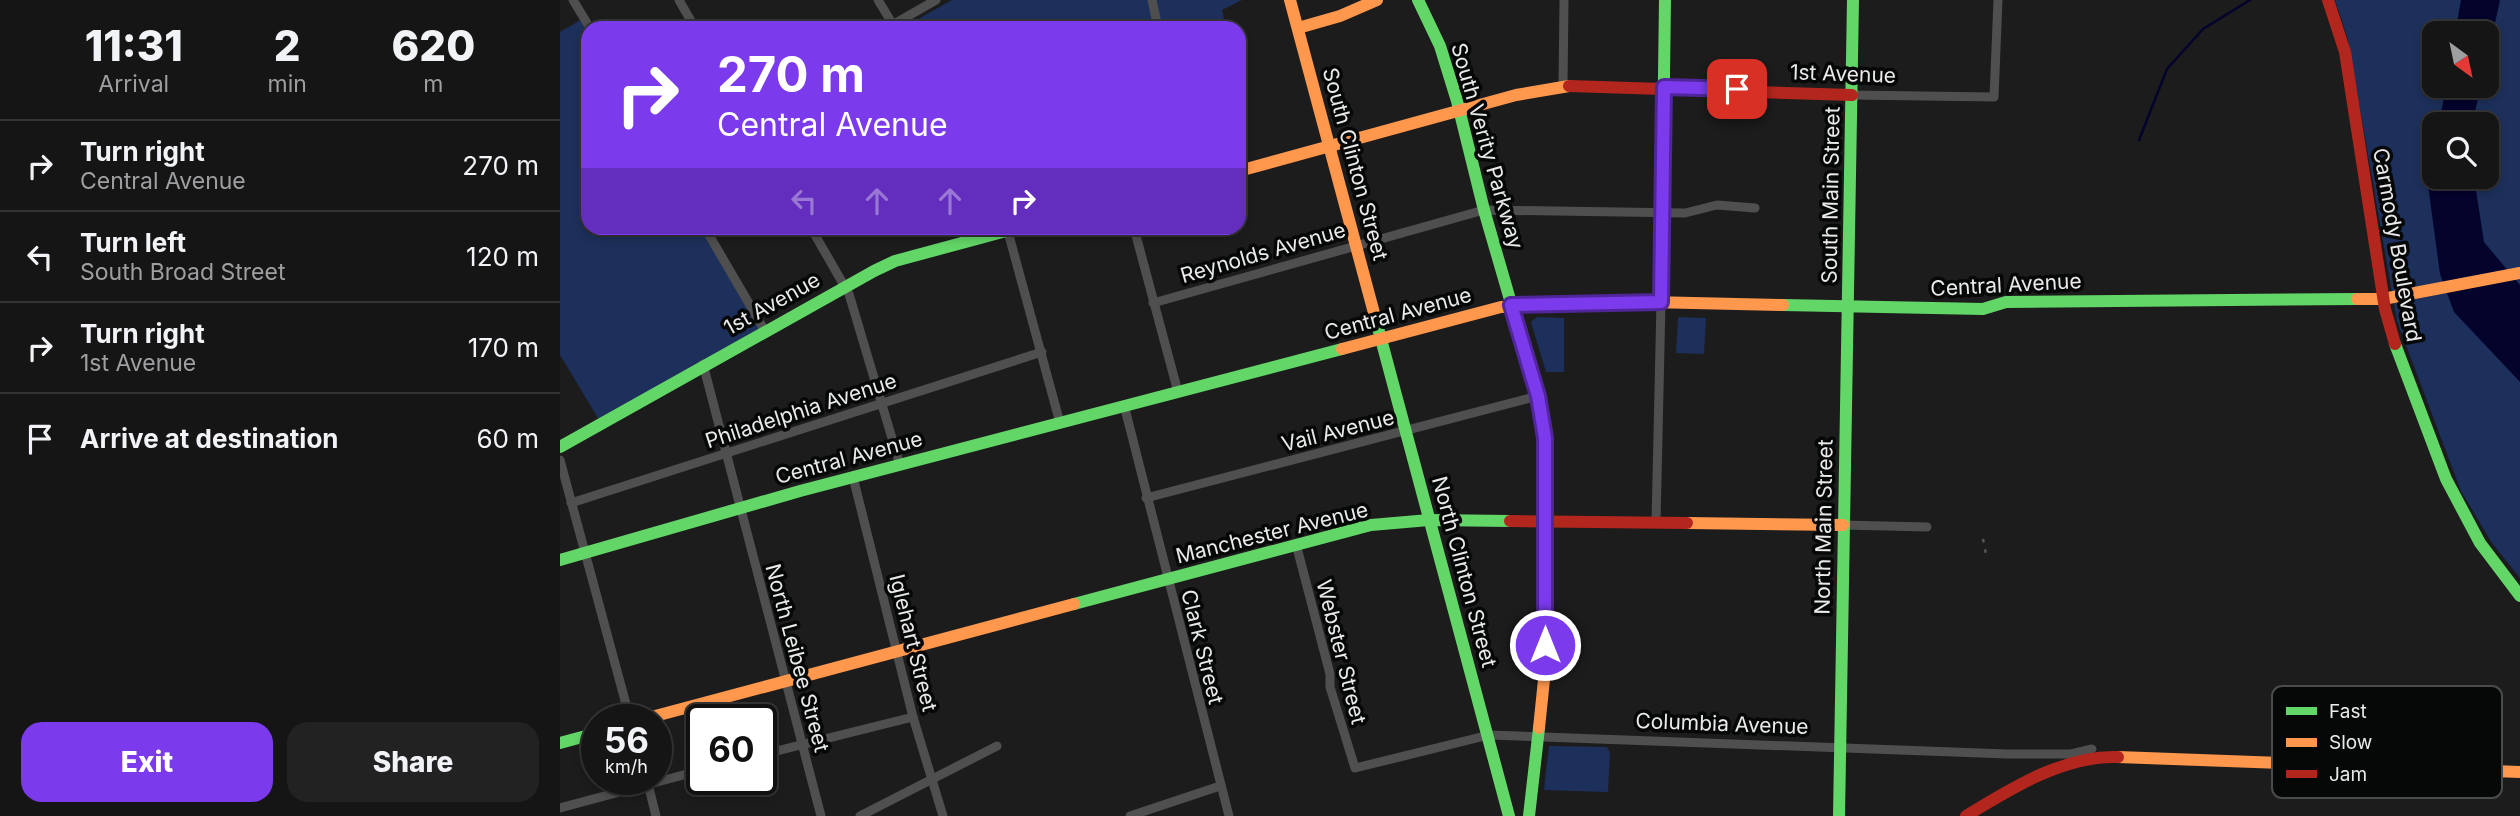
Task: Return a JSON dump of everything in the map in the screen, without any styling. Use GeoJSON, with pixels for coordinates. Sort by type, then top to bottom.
{"type":"FeatureCollection","features":[{"type":"Feature","properties":{"kind":"street"},"geometry":{"type":"LineString","coordinates":[[573,0],[586,21]]}},
{"type":"Feature","properties":{"kind":"street"},"geometry":{"type":"LineString","coordinates":[[679,0],[691,21]]}},
{"type":"Feature","properties":{"kind":"street"},"geometry":{"type":"LineString","coordinates":[[878,0],[888,21]]}},
{"type":"Feature","properties":{"kind":"street"},"geometry":{"type":"LineString","coordinates":[[901,21],[936,0]]}},
{"type":"Feature","properties":{"kind":"street"},"geometry":{"type":"LineString","coordinates":[[1152,0],[1156,21]]}},
{"type":"Feature","properties":{"kind":"street","name":"South Clinton Street"},"geometry":{"type":"LineString","coordinates":[[1290,0],[1382,338]]}},
{"type":"Feature","properties":{"kind":"street"},"geometry":{"type":"LineString","coordinates":[[1298,28],[1340,16],[1377,0]]}},
{"type":"Feature","properties":{"kind":"street","name":"South Verity Parkway"},"geometry":{"type":"LineString","coordinates":[[1418,0],[1440,46],[1538,396],[1545,438],[1545,670],[1529,816]]}},
{"type":"Feature","properties":{"kind":"street"},"geometry":{"type":"LineString","coordinates":[[1563,86],[1564,0]]}},
{"type":"Feature","properties":{"kind":"street"},"geometry":{"type":"LineString","coordinates":[[1656,523],[1665,0]]}},
{"type":"Feature","properties":{"kind":"street","name":"South Main Street"},"geometry":{"type":"LineString","coordinates":[[1848,307],[1853,0]]}},
{"type":"Feature","properties":{"kind":"street","name":"1st Avenue"},"geometry":{"type":"LineString","coordinates":[[1246,169],[1516,95],[1563,86],[1994,97],[1998,0]]}},
{"type":"Feature","properties":{"kind":"street","name":"Carmody Boulevard"},"geometry":{"type":"LineString","coordinates":[[2328,0],[2345,52],[2383,299],[2408,387],[2446,478],[2480,543],[2520,596]]}},
{"type":"Feature","properties":{"kind":"street","name":"Reynolds Avenue"},"geometry":{"type":"LineString","coordinates":[[1153,303],[1484,210],[1685,213],[1717,205],[1755,208]]}},
{"type":"Feature","properties":{"kind":"street"},"geometry":{"type":"LineString","coordinates":[[709,235],[765,331]]}},
{"type":"Feature","properties":{"kind":"street"},"geometry":{"type":"LineString","coordinates":[[815,235],[849,294],[900,465]]}},
{"type":"Feature","properties":{"kind":"street","name":"1st Avenue"},"geometry":{"type":"LineString","coordinates":[[560,447],[844,286],[895,261],[986,235]]}},
{"type":"Feature","properties":{"kind":"street"},"geometry":{"type":"LineString","coordinates":[[1013,235],[1060,423]]}},
{"type":"Feature","properties":{"kind":"street"},"geometry":{"type":"LineString","coordinates":[[1136,235],[1178,391]]}},
{"type":"Feature","properties":{"kind":"street","name":"Central Avenue"},"geometry":{"type":"LineString","coordinates":[[560,560],[853,477],[1511,305],[1661,302],[1983,309],[2006,302],[2383,299],[2520,273]]}},
{"type":"Feature","properties":{"kind":"street","name":"North Main Street"},"geometry":{"type":"LineString","coordinates":[[1839,816],[1848,307]]}},
{"type":"Feature","properties":{"kind":"street","name":"North Clinton Street"},"geometry":{"type":"LineString","coordinates":[[1382,338],[1489,735],[1508,816]]}},
{"type":"Feature","properties":{"kind":"street","name":"Philadelphia Avenue"},"geometry":{"type":"LineString","coordinates":[[571,503],[1042,352]]}},
{"type":"Feature","properties":{"kind":"street","name":"North Leibee Street"},"geometry":{"type":"LineString","coordinates":[[703,364],[783,680],[821,816]]}},
{"type":"Feature","properties":{"kind":"street","name":"Vail Avenue"},"geometry":{"type":"LineString","coordinates":[[1146,498],[1538,396]]}},
{"type":"Feature","properties":{"kind":"street","name":"Clark Street"},"geometry":{"type":"LineString","coordinates":[[1124,405],[1229,816]]}},
{"type":"Feature","properties":{"kind":"street"},"geometry":{"type":"LineString","coordinates":[[560,460],[626,704]]}},
{"type":"Feature","properties":{"kind":"street","name":"Iglehart Street"},"geometry":{"type":"LineString","coordinates":[[853,477],[913,717],[943,816]]}},
{"type":"Feature","properties":{"kind":"street","name":"Manchester Avenue"},"geometry":{"type":"LineString","coordinates":[[672,711],[1371,525],[1429,520],[1927,527]]}},
{"type":"Feature","properties":{"kind":"street","name":"Webster Street"},"geometry":{"type":"LineString","coordinates":[[1296,544],[1330,674],[1330,687],[1355,768]]}},
{"type":"Feature","properties":{"kind":"street"},"geometry":{"type":"LineString","coordinates":[[777,751],[913,717]]}},
{"type":"Feature","properties":{"kind":"street","name":"Columbia Avenue"},"geometry":{"type":"LineString","coordinates":[[1355,768],[1489,735],[2272,762]]}},
{"type":"Feature","properties":{"kind":"street"},"geometry":{"type":"LineString","coordinates":[[560,743],[581,737]]}},
{"type":"Feature","properties":{"kind":"street"},"geometry":{"type":"LineString","coordinates":[[860,816],[997,746]]}},
{"type":"Feature","properties":{"kind":"street"},"geometry":{"type":"LineString","coordinates":[[1966,816],[2034,777],[2093,754]]}},
{"type":"Feature","properties":{"kind":"street","name":"Columbia Avenue"},"geometry":{"type":"LineString","coordinates":[[2502,771],[2520,772]]}},
{"type":"Feature","properties":{"kind":"street"},"geometry":{"type":"LineString","coordinates":[[1130,816],[1220,786]]}},
{"type":"Feature","properties":{"kind":"street"},"geometry":{"type":"LineString","coordinates":[[560,808],[602,795]]}},
{"type":"Feature","properties":{"kind":"street"},"geometry":{"type":"LineString","coordinates":[[651,795],[656,816]]}},
{"type":"Feature","properties":{"kind":"shaded area"},"geometry":{"type":"Polygon","coordinates":[[[952,0],[1242,0],[1222,10],[1224,21],[915,21],[952,0]]]}},
{"type":"Feature","properties":{"kind":"shaded area"},"geometry":{"type":"Polygon","coordinates":[[[2335,0],[2520,0],[2520,578],[2492,543],[2461,491],[2397,321],[2348,39],[2335,0]]]}},
{"type":"Feature","properties":{"kind":"shaded area"},"geometry":{"type":"Polygon","coordinates":[[[2461,0],[2500,0],[2495,21],[2457,21],[2461,0]]]}},
{"type":"Feature","properties":{"kind":"shaded area"},"geometry":{"type":"Polygon","coordinates":[[[584,18],[585,21],[581,21],[581,235],[709,235],[765,331],[601,423],[560,355],[560,32],[584,18]]]}},
{"type":"Feature","properties":{"kind":"shaded area"},"geometry":{"type":"Polygon","coordinates":[[[2444,98],[2478,98],[2475,112],[2441,112],[2444,98]]]}},
{"type":"Feature","properties":{"kind":"shaded area"},"geometry":{"type":"Polygon","coordinates":[[[2429,189],[2476,189],[2484,242],[2520,285],[2520,382],[2454,312],[2440,274],[2429,189]]]}},
{"type":"Feature","properties":{"kind":"shaded area"},"geometry":{"type":"Polygon","coordinates":[[[1537,317],[1564,318],[1564,372],[1546,372],[1531,322],[1537,317]]]}},
{"type":"Feature","properties":{"kind":"shaded area"},"geometry":{"type":"Polygon","coordinates":[[[1678,317],[1706,318],[1704,354],[1676,353],[1678,317]]]}},
{"type":"Feature","properties":{"kind":"shaded area"},"geometry":{"type":"Polygon","coordinates":[[[1549,746],[1607,747],[1610,753],[1608,792],[1544,790],[1549,746]]]}},
{"type":"Feature","properties":{"kind":"waterway"},"geometry":{"type":"LineString","coordinates":[[2139,140],[2167,69],[2203,29],[2250,0]]}},
{"type":"Feature","properties":{"kind":"railway"},"geometry":{"type":"LineString","coordinates":[[1983,539],[1986,554]]}},
{"type":"Feature","properties":{"kind":"traffic: fast"},"geometry":{"type":"LineString","coordinates":[[1418,0],[1440,46],[1457,101],[1484,210],[1538,396],[1545,438],[1545,503]]}},
{"type":"Feature","properties":{"kind":"traffic: fast"},"geometry":{"type":"LineString","coordinates":[[1661,302],[1665,0]]}},
{"type":"Feature","properties":{"kind":"traffic: fast"},"geometry":{"type":"LineString","coordinates":[[1839,816],[1853,0]]}},
{"type":"Feature","properties":{"kind":"traffic: fast"},"geometry":{"type":"LineString","coordinates":[[560,447],[874,271],[895,261],[991,235]]}},
{"type":"Feature","properties":{"kind":"traffic: fast"},"geometry":{"type":"LineString","coordinates":[[1783,305],[1983,309],[2006,302],[2357,299]]}},
{"type":"Feature","properties":{"kind":"traffic: fast"},"geometry":{"type":"LineString","coordinates":[[1374,313],[1509,816]]}},
{"type":"Feature","properties":{"kind":"traffic: fast"},"geometry":{"type":"LineString","coordinates":[[2395,344],[2446,479],[2480,543],[2520,596]]}},
{"type":"Feature","properties":{"kind":"traffic: fast"},"geometry":{"type":"LineString","coordinates":[[560,560],[800,491],[1342,349]]}},
{"type":"Feature","properties":{"kind":"traffic: fast"},"geometry":{"type":"LineString","coordinates":[[1074,604],[1371,525],[1429,520],[1510,521]]}},
{"type":"Feature","properties":{"kind":"traffic: fast"},"geometry":{"type":"LineString","coordinates":[[1529,816],[1539,728]]}},
{"type":"Feature","properties":{"kind":"traffic: fast"},"geometry":{"type":"LineString","coordinates":[[560,743],[581,737]]}},
{"type":"Feature","properties":{"kind":"traffic: slow"},"geometry":{"type":"LineString","coordinates":[[1290,0],[1374,313]]}},
{"type":"Feature","properties":{"kind":"traffic: slow"},"geometry":{"type":"LineString","coordinates":[[1298,28],[1340,16],[1377,0]]}},
{"type":"Feature","properties":{"kind":"traffic: slow"},"geometry":{"type":"LineString","coordinates":[[1246,169],[1516,95],[1569,86]]}},
{"type":"Feature","properties":{"kind":"traffic: slow"},"geometry":{"type":"LineString","coordinates":[[2357,299],[2383,299],[2520,273]]}},
{"type":"Feature","properties":{"kind":"traffic: slow"},"geometry":{"type":"LineString","coordinates":[[1342,349],[1501,307],[1650,302],[1783,305]]}},
{"type":"Feature","properties":{"kind":"traffic: slow"},"geometry":{"type":"LineString","coordinates":[[1539,728],[1545,670],[1545,503]]}},
{"type":"Feature","properties":{"kind":"traffic: slow"},"geometry":{"type":"LineString","coordinates":[[1687,523],[1843,525]]}},
{"type":"Feature","properties":{"kind":"traffic: slow"},"geometry":{"type":"LineString","coordinates":[[672,712],[1074,604]]}},
{"type":"Feature","properties":{"kind":"traffic: slow"},"geometry":{"type":"LineString","coordinates":[[2118,757],[2272,763]]}},
{"type":"Feature","properties":{"kind":"traffic: slow"},"geometry":{"type":"LineString","coordinates":[[2502,771],[2520,772]]}},
{"type":"Feature","properties":{"kind":"traffic: jam"},"geometry":{"type":"LineString","coordinates":[[2328,0],[2345,52],[2385,309],[2395,344]]}},
{"type":"Feature","properties":{"kind":"traffic: jam"},"geometry":{"type":"LineString","coordinates":[[1569,86],[1852,95]]}},
{"type":"Feature","properties":{"kind":"traffic: jam"},"geometry":{"type":"LineString","coordinates":[[1510,521],[1687,523]]}},
{"type":"Feature","properties":{"kind":"traffic: jam"},"geometry":{"type":"LineString","coordinates":[[1966,816],[2019,785],[2058,768],[2098,758],[2118,757]]}},
{"type":"Feature","properties":{"kind":"route"},"geometry":{"type":"LineString","coordinates":[[1545,645],[1545,438],[1538,396],[1511,305],[1661,302],[1664,87],[1737,89]]}}]}
